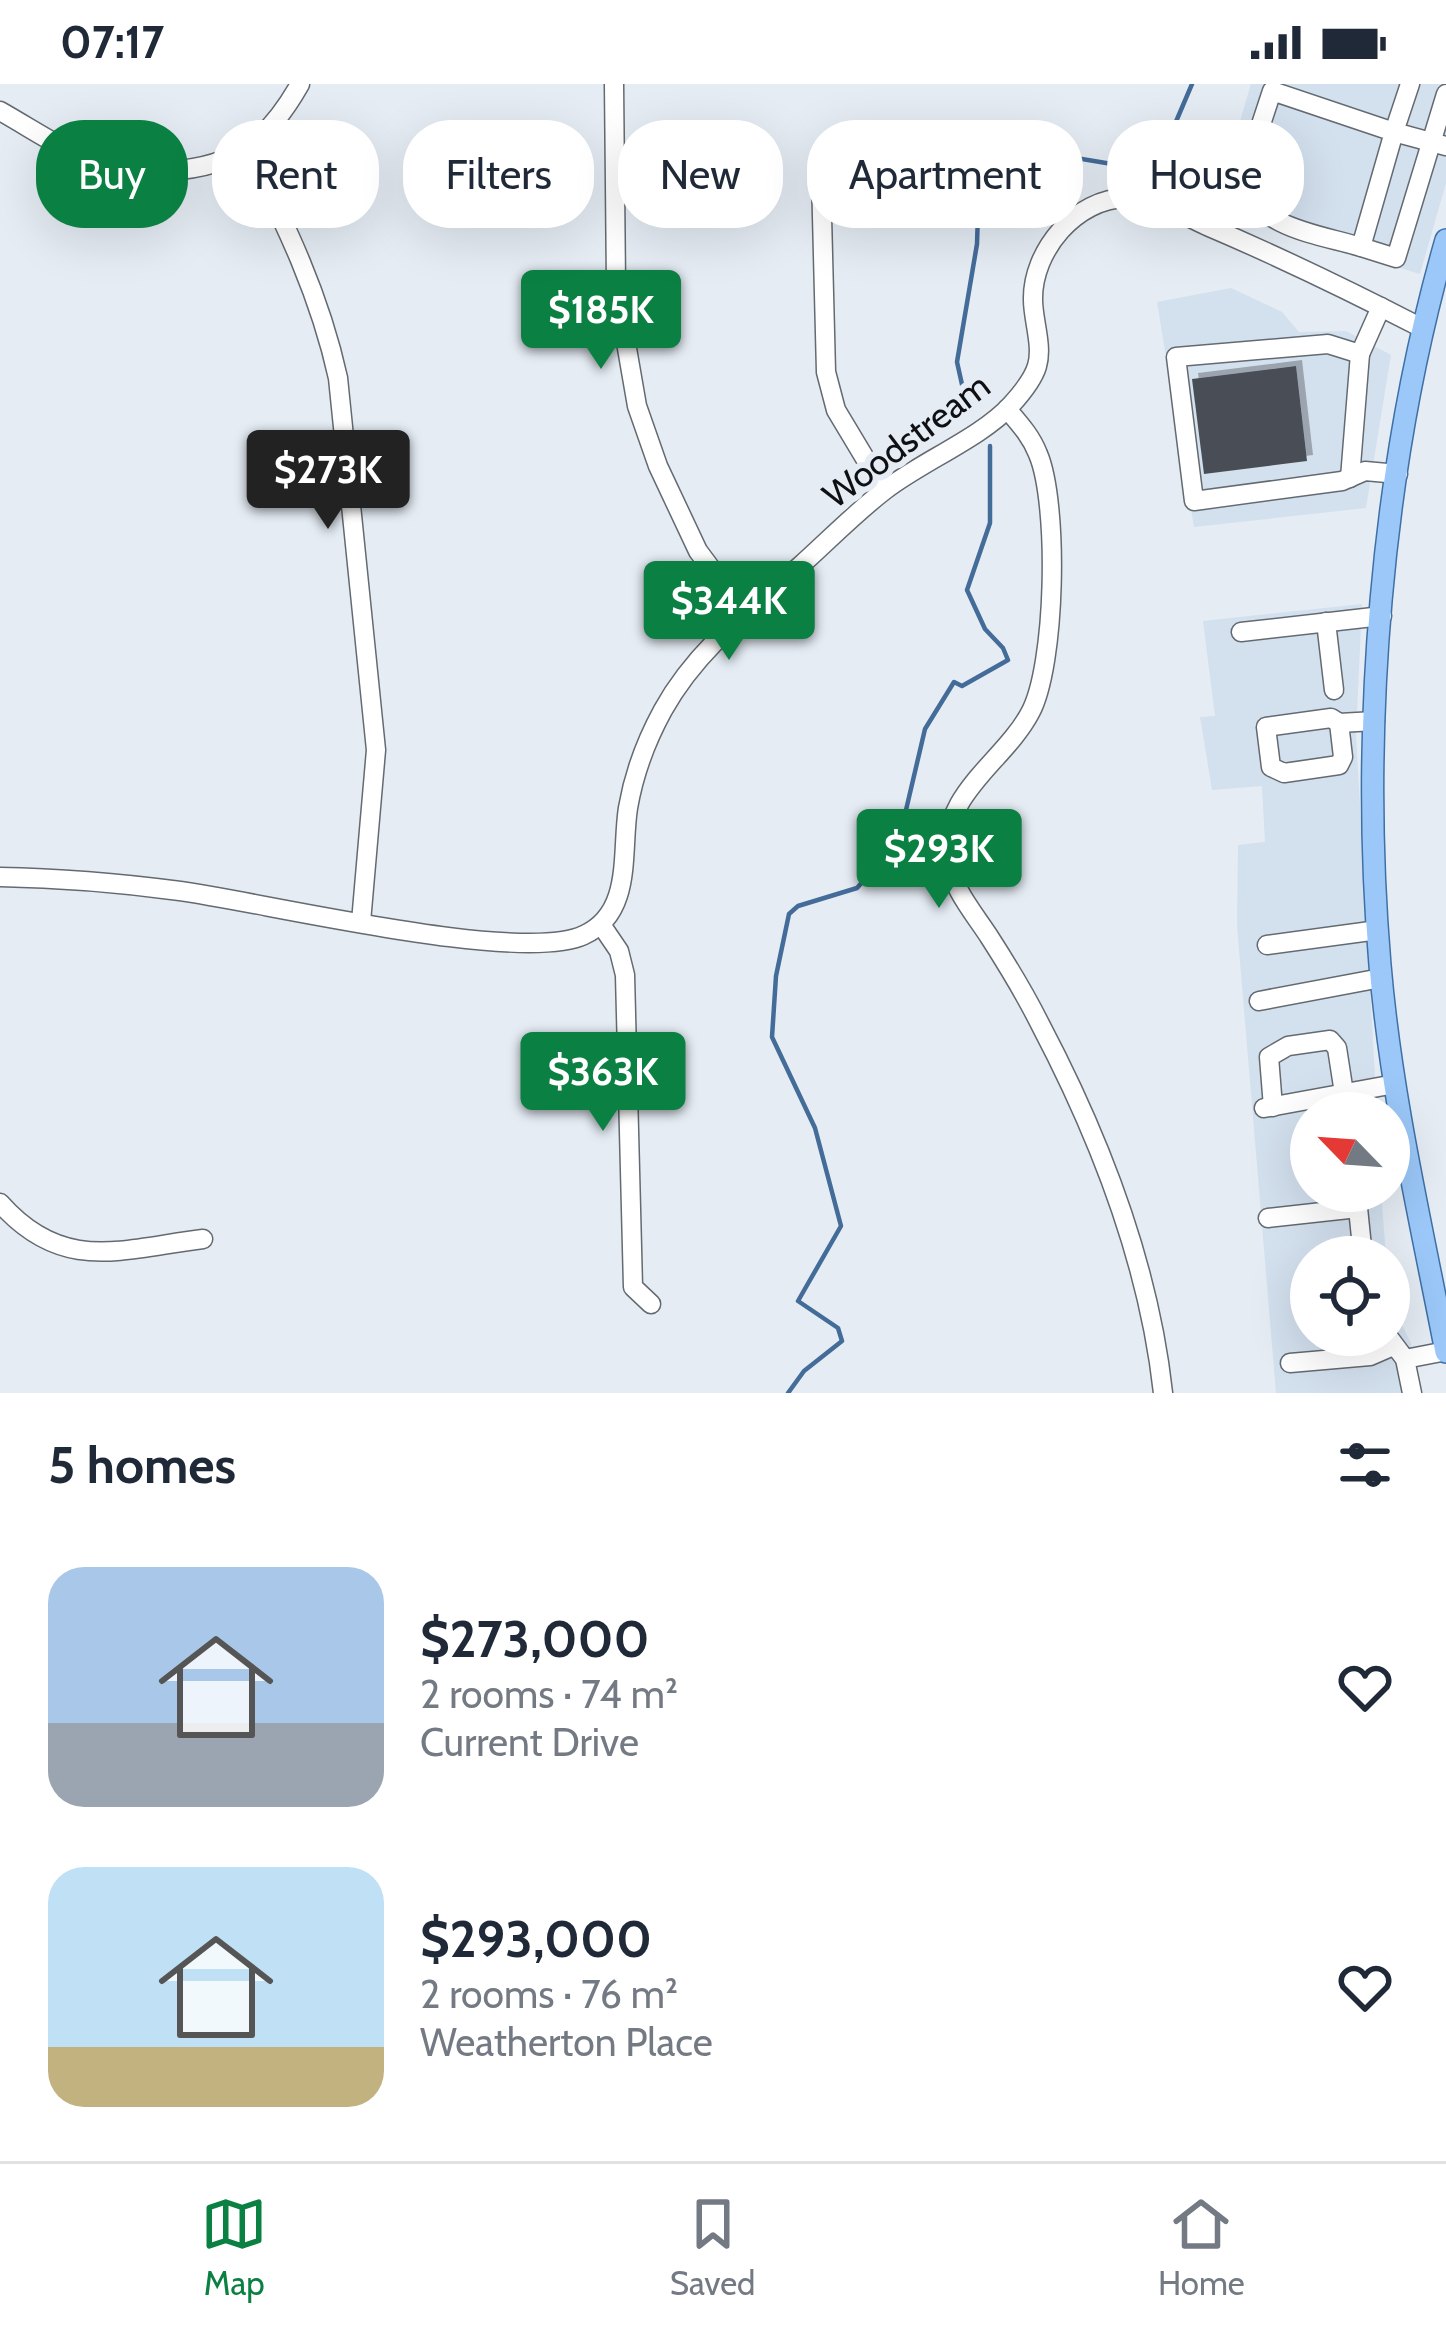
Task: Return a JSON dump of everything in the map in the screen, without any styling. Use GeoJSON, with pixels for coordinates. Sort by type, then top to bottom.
{"type":"FeatureCollection","features":[{"type":"Feature","properties":{"kind":"main road"},"geometry":{"type":"LineString","coordinates":[[1446,240],[1422,328],[1398,474],[1382,616],[1373,803],[1378,930],[1395,1084],[1446,1351]]}},
{"type":"Feature","properties":{"kind":"street"},"geometry":{"type":"LineString","coordinates":[[276,120],[301,84]]}},
{"type":"Feature","properties":{"kind":"street"},"geometry":{"type":"LineString","coordinates":[[614,84],[616,285],[637,406],[658,466],[698,551],[745,614]]}},
{"type":"Feature","properties":{"kind":"street"},"geometry":{"type":"LineString","coordinates":[[1360,247],[1410,84]]}},
{"type":"Feature","properties":{"kind":"street"},"geometry":{"type":"LineString","coordinates":[[1439,144],[1394,132],[1316,94],[1272,92],[1241,182],[1252,202],[1281,224],[1396,258],[1439,144],[1446,94]]}},
{"type":"Feature","properties":{"kind":"street"},"geometry":{"type":"LineString","coordinates":[[0,111],[93,163],[124,171],[187,171],[212,165]]}},
{"type":"Feature","properties":{"kind":"street","name":"Woodstream"},"geometry":{"type":"LineString","coordinates":[[602,926],[620,890],[627,813],[647,742],[686,674],[711,644],[884,490],[1007,409],[1039,362],[1034,281],[1043,256],[1074,217],[1126,197],[1153,202],[1422,328]]}},
{"type":"Feature","properties":{"kind":"street"},"geometry":{"type":"LineString","coordinates":[[288,228],[330,341],[338,378],[376,750],[361,922]]}},
{"type":"Feature","properties":{"kind":"street"},"geometry":{"type":"LineString","coordinates":[[822,228],[826,372],[836,410],[884,490]]}},
{"type":"Feature","properties":{"kind":"street"},"geometry":{"type":"LineString","coordinates":[[1350,478],[1360,353],[1381,307]]}},
{"type":"Feature","properties":{"kind":"street"},"geometry":{"type":"LineString","coordinates":[[1360,353],[1328,344],[1176,357],[1194,501],[1350,478],[1365,471],[1398,474]]}},
{"type":"Feature","properties":{"kind":"street"},"geometry":{"type":"LineString","coordinates":[[1007,409],[1029,434],[1040,458],[1052,520],[1047,650],[1042,684],[1028,716],[1008,747],[962,797],[949,827],[948,857],[961,894],[1018,982],[1087,1118],[1132,1250],[1162,1393]]}},
{"type":"Feature","properties":{"kind":"street"},"geometry":{"type":"LineString","coordinates":[[1241,632],[1382,616]]}},
{"type":"Feature","properties":{"kind":"street"},"geometry":{"type":"LineString","coordinates":[[1326,622],[1334,690]]}},
{"type":"Feature","properties":{"kind":"street"},"geometry":{"type":"LineString","coordinates":[[1339,723],[1339,765],[1284,773],[1271,767],[1266,727],[1330,718],[1339,723],[1375,721]]}},
{"type":"Feature","properties":{"kind":"street"},"geometry":{"type":"LineString","coordinates":[[0,877],[66,878],[182,891],[519,943],[559,943],[602,926],[619,951],[625,975],[633,1287],[651,1304]]}},
{"type":"Feature","properties":{"kind":"street"},"geometry":{"type":"LineString","coordinates":[[1267,945],[1378,930]]}},
{"type":"Feature","properties":{"kind":"street"},"geometry":{"type":"LineString","coordinates":[[1259,1001],[1382,978]]}},
{"type":"Feature","properties":{"kind":"street"},"geometry":{"type":"LineString","coordinates":[[1330,1040],[1337,1048],[1344,1094],[1268,1108],[1269,1057],[1288,1046],[1330,1040]]}},
{"type":"Feature","properties":{"kind":"street"},"geometry":{"type":"LineString","coordinates":[[1354,1092],[1395,1084]]}},
{"type":"Feature","properties":{"kind":"street"},"geometry":{"type":"LineString","coordinates":[[0,1203],[34,1235],[85,1254],[203,1239]]}},
{"type":"Feature","properties":{"kind":"street"},"geometry":{"type":"LineString","coordinates":[[1268,1218],[1358,1208],[1361,1236]]}},
{"type":"Feature","properties":{"kind":"street"},"geometry":{"type":"LineString","coordinates":[[1410,1348],[1446,1351]]}},
{"type":"Feature","properties":{"kind":"street"},"geometry":{"type":"LineString","coordinates":[[1290,1364],[1361,1356]]}},
{"type":"Feature","properties":{"kind":"street"},"geometry":{"type":"LineString","coordinates":[[1398,1356],[1412,1393]]}},
{"type":"Feature","properties":{"kind":"shaded area"},"geometry":{"type":"Polygon","coordinates":[[[1251,84],[1446,84],[1446,183],[1420,274],[1267,228],[1304,228],[1304,120],[1240,120],[1251,84]]]}},
{"type":"Feature","properties":{"kind":"shaded area"},"geometry":{"type":"Polygon","coordinates":[[[1231,288],[1282,312],[1299,332],[1346,331],[1391,355],[1366,508],[1194,527],[1157,302],[1231,288]]]}},
{"type":"Feature","properties":{"kind":"shaded area"},"geometry":{"type":"Polygon","coordinates":[[[1362,604],[1356,734],[1376,1092],[1290,1092],[1290,1212],[1383,1212],[1384,1236],[1290,1236],[1290,1356],[1410,1356],[1410,1341],[1418,1393],[1276,1393],[1237,926],[1238,845],[1265,842],[1262,786],[1212,790],[1200,717],[1215,716],[1203,621],[1362,604]]]}},
{"type":"Feature","properties":{"kind":"building"},"geometry":{"type":"Polygon","coordinates":[[[1296,366],[1307,461],[1204,474],[1192,379],[1296,366]]]}},
{"type":"Feature","properties":{"kind":"waterway"},"geometry":{"type":"LineString","coordinates":[[967,407],[957,362],[977,244],[980,151],[986,143],[1130,167],[1169,138],[1192,84]]}},
{"type":"Feature","properties":{"kind":"waterway"},"geometry":{"type":"LineString","coordinates":[[788,1393],[804,1371],[842,1341],[838,1328],[798,1301],[841,1226],[815,1128],[772,1037],[776,976],[789,914],[798,906],[857,888],[888,853],[906,810],[925,729],[954,682],[962,686],[1008,660],[985,629],[967,590],[990,523],[990,446]]}}]}
